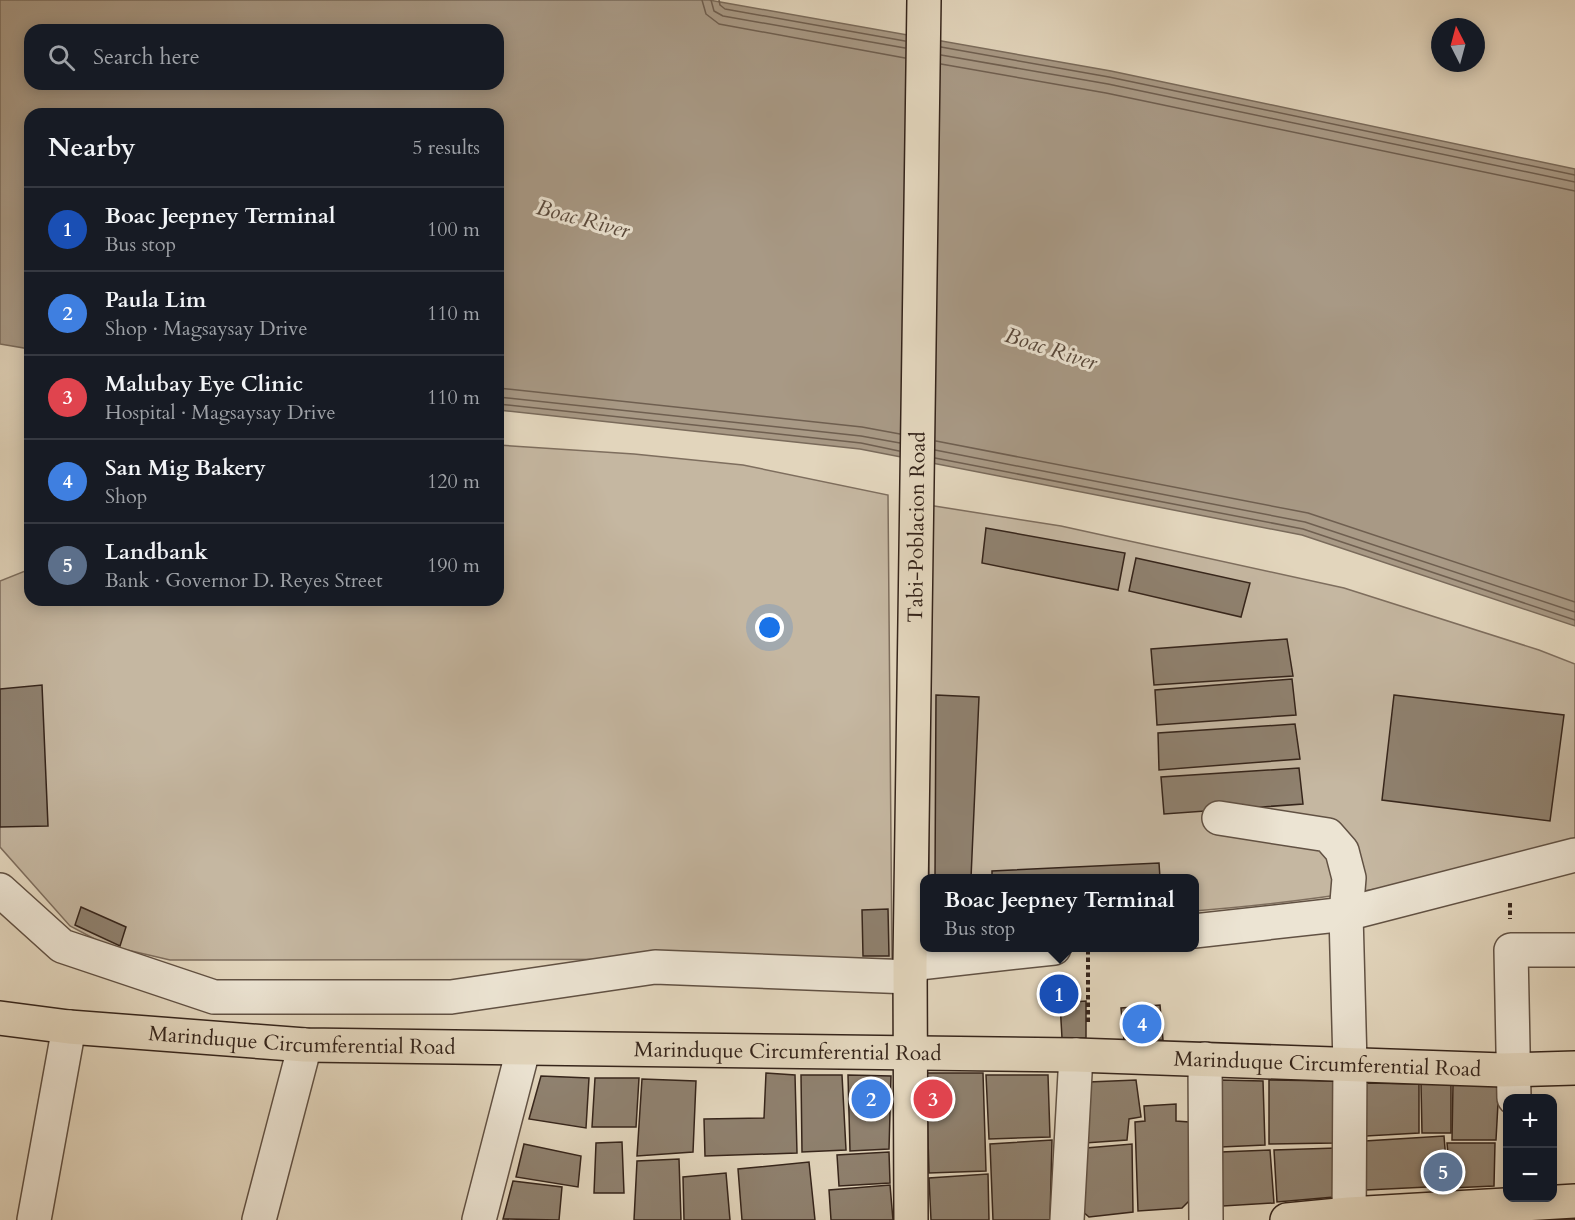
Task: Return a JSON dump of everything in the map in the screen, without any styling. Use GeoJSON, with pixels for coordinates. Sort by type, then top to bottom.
{"type":"FeatureCollection","features":[{"type":"Feature","properties":{"kind":"main road","name":"Tabi-Poblacion Road"},"geometry":{"type":"LineString","coordinates":[[911,1220],[910,971],[924,0]]}},
{"type":"Feature","properties":{"kind":"main road","name":"Marinduque Circumferential Road"},"geometry":{"type":"LineString","coordinates":[[0,1018],[69,1027],[305,1045],[911,1054],[1082,1045],[1205,1059],[1350,1064],[1514,1084],[1575,1068]]}},
{"type":"Feature","properties":{"kind":"main road"},"geometry":{"type":"LineString","coordinates":[[1287,1220],[1575,1201]]}},
{"type":"Feature","properties":{"kind":"street"},"geometry":{"type":"LineString","coordinates":[[1219,818],[1328,835],[1342,851],[1349,878],[1346,914],[1350,1064],[1349,1217]]}},
{"type":"Feature","properties":{"kind":"street"},"geometry":{"type":"LineString","coordinates":[[1199,930],[1346,914],[1575,855]]}},
{"type":"Feature","properties":{"kind":"street"},"geometry":{"type":"LineString","coordinates":[[0,890],[62,946],[214,997],[451,997],[655,967],[910,971],[1029,952]]}},
{"type":"Feature","properties":{"kind":"street"},"geometry":{"type":"LineString","coordinates":[[1514,1084],[1511,950],[1575,950]]}},
{"type":"Feature","properties":{"kind":"street"},"geometry":{"type":"LineString","coordinates":[[33,1220],[69,1027]]}},
{"type":"Feature","properties":{"kind":"street"},"geometry":{"type":"LineString","coordinates":[[259,1220],[305,1045]]}},
{"type":"Feature","properties":{"kind":"street"},"geometry":{"type":"LineString","coordinates":[[1068,1220],[1082,1045]]}},
{"type":"Feature","properties":{"kind":"street"},"geometry":{"type":"LineString","coordinates":[[479,1220],[523,1050]]}},
{"type":"Feature","properties":{"kind":"street"},"geometry":{"type":"LineString","coordinates":[[1205,1059],[1206,1220]]}},
{"type":"Feature","properties":{"kind":"path"},"geometry":{"type":"LineString","coordinates":[[1509,872],[1511,950]]}},
{"type":"Feature","properties":{"kind":"path"},"geometry":{"type":"LineString","coordinates":[[1082,1045],[1088,952]]}},
{"type":"Feature","properties":{"kind":"shaded area"},"geometry":{"type":"Polygon","coordinates":[[[504,445],[634,454],[743,465],[888,495],[892,959],[170,960],[106,945],[70,926],[0,847],[0,581],[24,571],[24,606],[504,606],[504,445]]]}},
{"type":"Feature","properties":{"kind":"shaded area"},"geometry":{"type":"Polygon","coordinates":[[[928,505],[1061,526],[1344,588],[1539,650],[1575,664],[1575,838],[1479,867],[1416,882],[1321,898],[1199,911],[1199,874],[929,874],[928,505]]]}},
{"type":"Feature","properties":{"kind":"water","name":"Boac River"},"geometry":{"type":"Polygon","coordinates":[[[0,0],[709,0],[1111,71],[1575,169],[1575,626],[1302,535],[860,449],[504,411],[504,108],[24,108],[24,348],[0,344],[0,0]]]}},
{"type":"Feature","properties":{"kind":"building"},"geometry":{"type":"Polygon","coordinates":[[[986,528],[1125,553],[1118,590],[982,563],[986,528]]]}},
{"type":"Feature","properties":{"kind":"building"},"geometry":{"type":"Polygon","coordinates":[[[1136,558],[1250,583],[1241,617],[1129,591],[1136,558]]]}},
{"type":"Feature","properties":{"kind":"building"},"geometry":{"type":"Polygon","coordinates":[[[1287,639],[1293,676],[1154,685],[1151,649],[1287,639]]]}},
{"type":"Feature","properties":{"kind":"building"},"geometry":{"type":"Polygon","coordinates":[[[1292,679],[1296,715],[1157,725],[1155,690],[1292,679]]]}},
{"type":"Feature","properties":{"kind":"building"},"geometry":{"type":"Polygon","coordinates":[[[42,685],[48,826],[0,827],[0,689],[42,685]]]}},
{"type":"Feature","properties":{"kind":"building"},"geometry":{"type":"Polygon","coordinates":[[[936,695],[979,697],[971,874],[935,874],[936,695]]]}},
{"type":"Feature","properties":{"kind":"building"},"geometry":{"type":"Polygon","coordinates":[[[1394,695],[1564,715],[1550,821],[1382,800],[1394,695]]]}},
{"type":"Feature","properties":{"kind":"building"},"geometry":{"type":"Polygon","coordinates":[[[1295,724],[1300,759],[1159,770],[1158,733],[1295,724]]]}},
{"type":"Feature","properties":{"kind":"building"},"geometry":{"type":"Polygon","coordinates":[[[1299,768],[1303,804],[1164,814],[1161,777],[1299,768]]]}},
{"type":"Feature","properties":{"kind":"building"},"geometry":{"type":"Polygon","coordinates":[[[1159,863],[1160,874],[992,874],[992,871],[1159,863]]]}},
{"type":"Feature","properties":{"kind":"building"},"geometry":{"type":"Polygon","coordinates":[[[81,907],[126,927],[120,946],[75,925],[81,907]]]}},
{"type":"Feature","properties":{"kind":"building"},"geometry":{"type":"Polygon","coordinates":[[[888,909],[889,956],[863,956],[862,910],[888,909]]]}},
{"type":"Feature","properties":{"kind":"building"},"geometry":{"type":"Polygon","coordinates":[[[1086,1001],[1086,1038],[1062,1038],[1060,1003],[1086,1001]]]}},
{"type":"Feature","properties":{"kind":"building"},"geometry":{"type":"Polygon","coordinates":[[[1160,1005],[1163,1040],[1124,1041],[1121,1008],[1160,1005]]]}},
{"type":"Feature","properties":{"kind":"building"},"geometry":{"type":"Polygon","coordinates":[[[766,1073],[795,1075],[797,1153],[705,1156],[704,1119],[764,1118],[766,1073]]]}},
{"type":"Feature","properties":{"kind":"building"},"geometry":{"type":"Polygon","coordinates":[[[926,1073],[983,1073],[986,1171],[929,1173],[926,1073]]]}},
{"type":"Feature","properties":{"kind":"building"},"geometry":{"type":"Polygon","coordinates":[[[801,1075],[842,1075],[846,1150],[802,1152],[801,1075]]]}},
{"type":"Feature","properties":{"kind":"building"},"geometry":{"type":"Polygon","coordinates":[[[848,1075],[891,1076],[889,1149],[850,1151],[848,1075]]]}},
{"type":"Feature","properties":{"kind":"building"},"geometry":{"type":"Polygon","coordinates":[[[986,1075],[1048,1075],[1050,1137],[989,1139],[986,1075]]]}},
{"type":"Feature","properties":{"kind":"building"},"geometry":{"type":"Polygon","coordinates":[[[541,1076],[589,1078],[586,1128],[529,1119],[541,1076]]]}},
{"type":"Feature","properties":{"kind":"building"},"geometry":{"type":"Polygon","coordinates":[[[595,1078],[639,1078],[636,1127],[592,1127],[595,1078]]]}},
{"type":"Feature","properties":{"kind":"building"},"geometry":{"type":"Polygon","coordinates":[[[642,1079],[696,1081],[693,1152],[637,1156],[642,1079]]]}},
{"type":"Feature","properties":{"kind":"building"},"geometry":{"type":"Polygon","coordinates":[[[1136,1080],[1141,1117],[1129,1119],[1127,1140],[1085,1143],[1089,1082],[1136,1080]]]}},
{"type":"Feature","properties":{"kind":"building"},"geometry":{"type":"Polygon","coordinates":[[[1220,1080],[1263,1081],[1265,1145],[1221,1147],[1220,1080]]]}},
{"type":"Feature","properties":{"kind":"building"},"geometry":{"type":"Polygon","coordinates":[[[1269,1080],[1337,1081],[1335,1143],[1269,1144],[1269,1080]]]}},
{"type":"Feature","properties":{"kind":"building"},"geometry":{"type":"Polygon","coordinates":[[[1365,1083],[1419,1084],[1419,1133],[1366,1136],[1365,1083]]]}},
{"type":"Feature","properties":{"kind":"building"},"geometry":{"type":"Polygon","coordinates":[[[1421,1084],[1451,1084],[1451,1133],[1422,1133],[1421,1084]]]}},
{"type":"Feature","properties":{"kind":"building"},"geometry":{"type":"Polygon","coordinates":[[[1453,1084],[1499,1085],[1496,1140],[1452,1140],[1453,1084]]]}},
{"type":"Feature","properties":{"kind":"building"},"geometry":{"type":"Polygon","coordinates":[[[1176,1104],[1176,1121],[1189,1122],[1190,1200],[1182,1208],[1138,1211],[1135,1122],[1145,1121],[1144,1106],[1176,1104]]]}},
{"type":"Feature","properties":{"kind":"building"},"geometry":{"type":"Polygon","coordinates":[[[1444,1136],[1448,1186],[1366,1190],[1365,1141],[1444,1136]]]}},
{"type":"Feature","properties":{"kind":"building"},"geometry":{"type":"Polygon","coordinates":[[[1052,1140],[1050,1220],[993,1220],[990,1144],[1052,1140]]]}},
{"type":"Feature","properties":{"kind":"building"},"geometry":{"type":"Polygon","coordinates":[[[622,1142],[624,1193],[594,1193],[596,1143],[622,1142]]]}},
{"type":"Feature","properties":{"kind":"building"},"geometry":{"type":"Polygon","coordinates":[[[1447,1143],[1495,1143],[1494,1186],[1451,1188],[1447,1143]]]}},
{"type":"Feature","properties":{"kind":"building"},"geometry":{"type":"Polygon","coordinates":[[[524,1144],[581,1156],[578,1187],[516,1177],[524,1144]]]}},
{"type":"Feature","properties":{"kind":"building"},"geometry":{"type":"Polygon","coordinates":[[[1132,1144],[1133,1212],[1089,1217],[1082,1211],[1086,1148],[1132,1144]]]}},
{"type":"Feature","properties":{"kind":"building"},"geometry":{"type":"Polygon","coordinates":[[[1336,1148],[1334,1197],[1277,1202],[1274,1150],[1336,1148]]]}},
{"type":"Feature","properties":{"kind":"building"},"geometry":{"type":"Polygon","coordinates":[[[1270,1150],[1274,1203],[1223,1206],[1221,1152],[1270,1150]]]}},
{"type":"Feature","properties":{"kind":"building"},"geometry":{"type":"Polygon","coordinates":[[[889,1152],[890,1183],[839,1186],[837,1155],[889,1152]]]}},
{"type":"Feature","properties":{"kind":"building"},"geometry":{"type":"Polygon","coordinates":[[[679,1159],[681,1220],[634,1220],[637,1161],[679,1159]]]}},
{"type":"Feature","properties":{"kind":"building"},"geometry":{"type":"Polygon","coordinates":[[[809,1162],[815,1220],[742,1220],[738,1169],[809,1162]]]}},
{"type":"Feature","properties":{"kind":"building"},"geometry":{"type":"Polygon","coordinates":[[[726,1173],[730,1220],[684,1220],[683,1177],[726,1173]]]}},
{"type":"Feature","properties":{"kind":"building"},"geometry":{"type":"Polygon","coordinates":[[[988,1174],[989,1220],[931,1220],[929,1178],[988,1174]]]}},
{"type":"Feature","properties":{"kind":"building"},"geometry":{"type":"Polygon","coordinates":[[[513,1181],[562,1187],[559,1220],[503,1219],[513,1181]]]}},
{"type":"Feature","properties":{"kind":"building"},"geometry":{"type":"Polygon","coordinates":[[[890,1185],[893,1220],[831,1220],[829,1190],[890,1185]]]}},
{"type":"Feature","properties":{"kind":"building"},"geometry":{"type":"Polygon","coordinates":[[[1575,1215],[1575,1220],[1524,1220],[1575,1215]]]}},
{"type":"Feature","properties":{"kind":"place","name":"Boac Jeepney Terminal"},"geometry":{"type":"Point","coordinates":[1059,994]}},
{"type":"Feature","properties":{"kind":"place","name":"San Mig Bakery"},"geometry":{"type":"Point","coordinates":[1142,1024]}},
{"type":"Feature","properties":{"kind":"place","name":"Paula Lim"},"geometry":{"type":"Point","coordinates":[871,1099]}},
{"type":"Feature","properties":{"kind":"place","name":"Malubay Eye Clinic"},"geometry":{"type":"Point","coordinates":[933,1099]}},
{"type":"Feature","properties":{"kind":"place","name":"Landbank"},"geometry":{"type":"Point","coordinates":[1443,1172]}}]}
